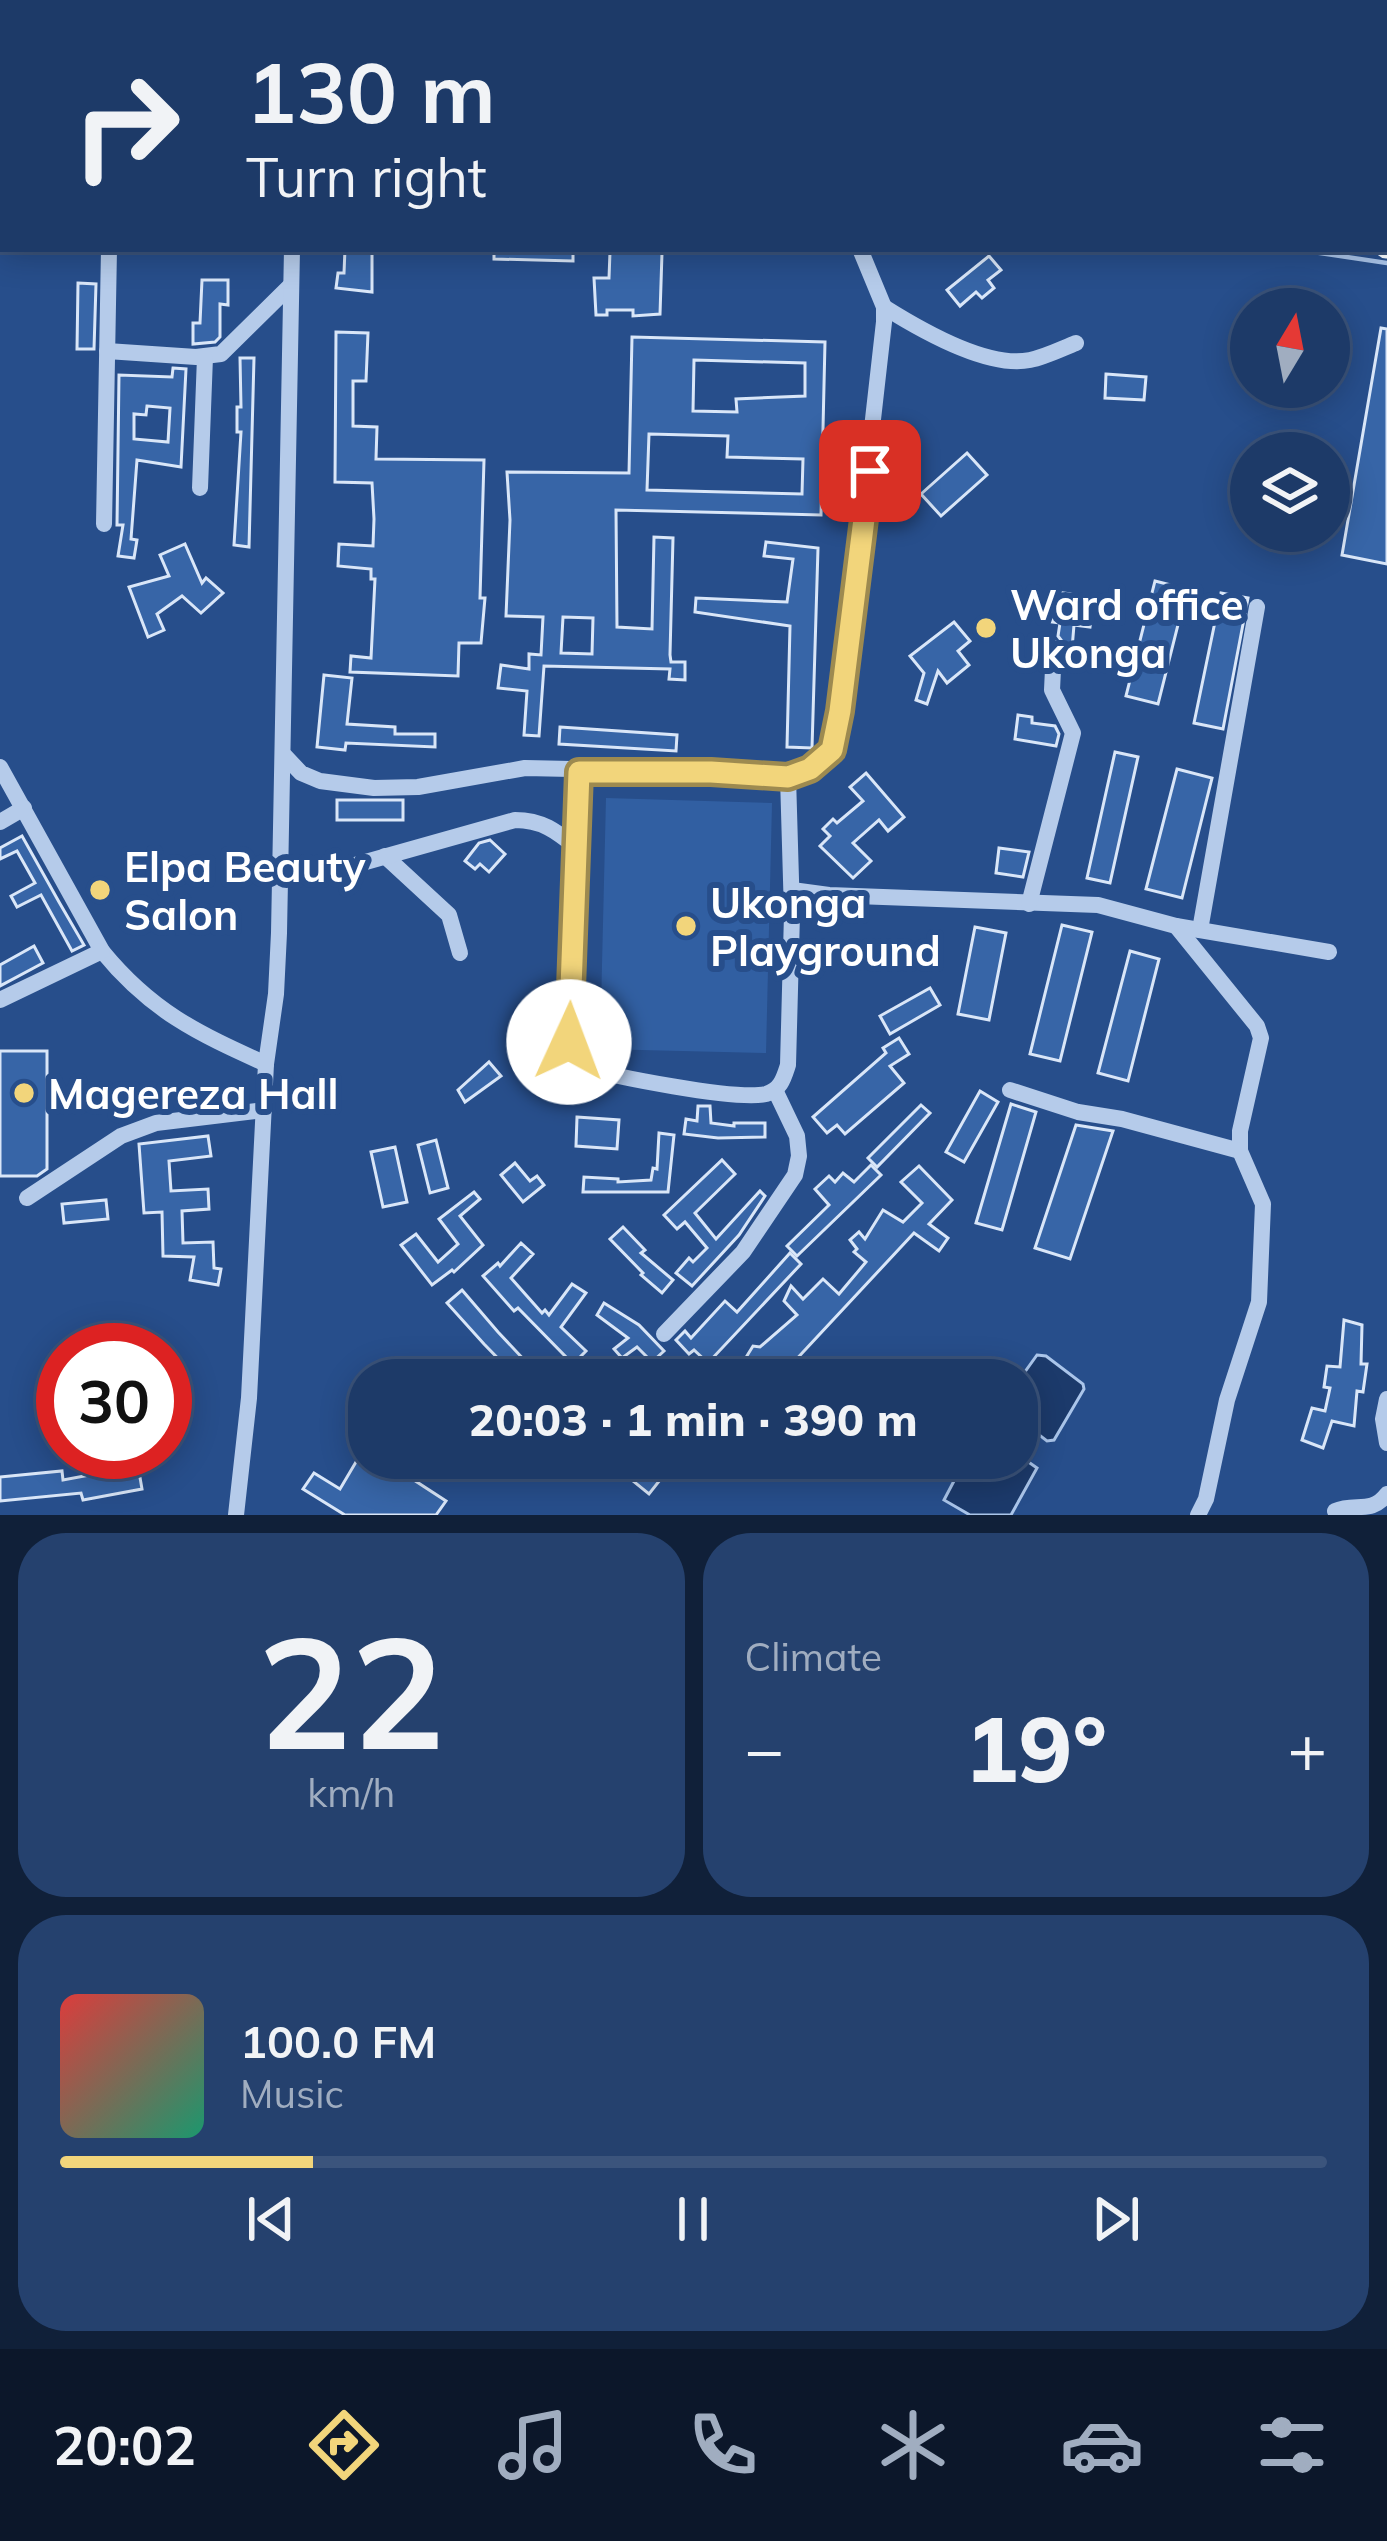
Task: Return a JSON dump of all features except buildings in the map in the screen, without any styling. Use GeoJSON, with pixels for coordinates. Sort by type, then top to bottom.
{"type":"FeatureCollection","features":[{"type":"Feature","properties":{"kind":"street"},"geometry":{"type":"LineString","coordinates":[[104,524],[109,252]]}},
{"type":"Feature","properties":{"kind":"street"},"geometry":{"type":"LineString","coordinates":[[236,1515],[249,1398],[266,1064],[276,994],[285,756],[292,252]]}},
{"type":"Feature","properties":{"kind":"street"},"geometry":{"type":"LineString","coordinates":[[285,756],[301,773],[320,781],[374,788],[418,787],[525,768],[788,777],[810,769],[832,750],[882,367],[884,307],[861,252]]}},
{"type":"Feature","properties":{"kind":"street"},"geometry":{"type":"LineString","coordinates":[[107,351],[205,357],[228,351],[291,285]]}},
{"type":"Feature","properties":{"kind":"street"},"geometry":{"type":"LineString","coordinates":[[884,307],[926,333],[1004,359],[1030,360],[1076,343]]}},
{"type":"Feature","properties":{"kind":"street"},"geometry":{"type":"LineString","coordinates":[[200,488],[205,357]]}},
{"type":"Feature","properties":{"kind":"street"},"geometry":{"type":"LineString","coordinates":[[1200,930],[1257,607]]}},
{"type":"Feature","properties":{"kind":"street"},"geometry":{"type":"LineString","coordinates":[[1029,904],[1072,733],[1052,690],[1054,648]]}},
{"type":"Feature","properties":{"kind":"street"},"geometry":{"type":"LineString","coordinates":[[0,767],[102,951],[140,995],[202,1036],[266,1064]]}},
{"type":"Feature","properties":{"kind":"street"},"geometry":{"type":"LineString","coordinates":[[579,772],[569,1042],[579,1066],[605,1075],[741,1094],[775,1090],[788,1065],[792,890],[788,777]]}},
{"type":"Feature","properties":{"kind":"street"},"geometry":{"type":"LineString","coordinates":[[0,822],[24,808]]}},
{"type":"Feature","properties":{"kind":"street"},"geometry":{"type":"LineString","coordinates":[[355,865],[515,820],[551,827],[576,847]]}},
{"type":"Feature","properties":{"kind":"street"},"geometry":{"type":"LineString","coordinates":[[385,856],[448,915],[460,953]]}},
{"type":"Feature","properties":{"kind":"street"},"geometry":{"type":"LineString","coordinates":[[792,890],[1099,904],[1176,926],[1329,952]]}},
{"type":"Feature","properties":{"kind":"street"},"geometry":{"type":"LineString","coordinates":[[1176,926],[1261,1038],[1261,1055],[1240,1131],[1240,1150],[1263,1204],[1259,1302],[1227,1400],[1206,1499],[1198,1515]]}},
{"type":"Feature","properties":{"kind":"street"},"geometry":{"type":"LineString","coordinates":[[0,1000],[102,951]]}},
{"type":"Feature","properties":{"kind":"street"},"geometry":{"type":"LineString","coordinates":[[664,1334],[743,1252],[795,1175],[797,1136],[775,1090]]}},
{"type":"Feature","properties":{"kind":"street"},"geometry":{"type":"LineString","coordinates":[[1010,1090],[1078,1112],[1240,1150]]}},
{"type":"Feature","properties":{"kind":"street"},"geometry":{"type":"LineString","coordinates":[[27,1198],[121,1136],[156,1123],[264,1110]]}},
{"type":"Feature","properties":{"kind":"street"},"geometry":{"type":"LineString","coordinates":[[1387,1399],[1382,1420],[1387,1443]]}},
{"type":"Feature","properties":{"kind":"street"},"geometry":{"type":"LineString","coordinates":[[1335,1511],[1365,1510],[1380,1505],[1387,1494]]}},
{"type":"Feature","properties":{"kind":"shaded area","name":"Ukonga Playground"},"geometry":{"type":"Polygon","coordinates":[[[606,798],[772,803],[766,1053],[600,1049],[606,798]]]}},
{"type":"Feature","properties":{"kind":"shaded area"},"geometry":{"type":"Polygon","coordinates":[[[1046,1356],[1083,1384],[1054,1440],[1038,1434],[1038,1359],[1034,1359],[1046,1356]]]}},
{"type":"Feature","properties":{"kind":"shaded area"},"geometry":{"type":"Polygon","coordinates":[[[955,1479],[1031,1479],[1011,1515],[970,1515],[944,1500],[955,1479]]]}},
{"type":"Feature","properties":{"kind":"waterway"},"geometry":{"type":"LineString","coordinates":[[1313,252],[1387,263]]}},
{"type":"Feature","properties":{"kind":"place","name":"Ward office Ukonga"},"geometry":{"type":"Point","coordinates":[986,628]}},
{"type":"Feature","properties":{"kind":"place","name":"Elpa Beauty Salon"},"geometry":{"type":"Point","coordinates":[100,890]}},
{"type":"Feature","properties":{"kind":"place","name":"Ukonga Playground"},"geometry":{"type":"Point","coordinates":[686,926]}},
{"type":"Feature","properties":{"kind":"place","name":"Magereza Hall"},"geometry":{"type":"Point","coordinates":[24,1093]}},
{"type":"Feature","properties":{"kind":"route"},"geometry":{"type":"LineString","coordinates":[[569,1042],[579,772],[788,777],[823,760],[832,750],[840,711],[870,471]]}}]}
